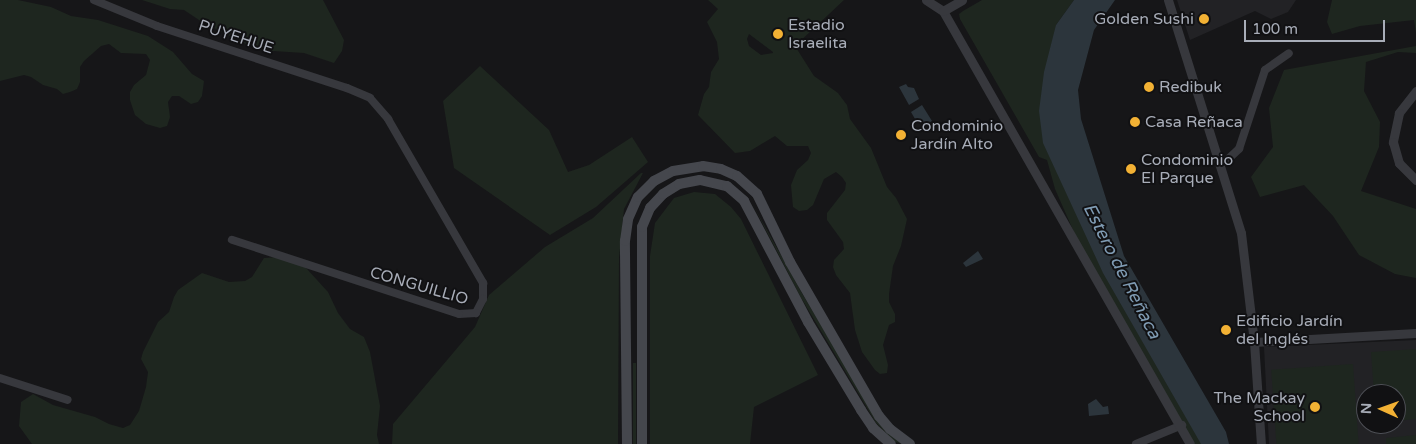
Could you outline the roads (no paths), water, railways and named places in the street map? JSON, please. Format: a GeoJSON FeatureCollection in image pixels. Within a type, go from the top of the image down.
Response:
{"type":"FeatureCollection","features":[{"type":"Feature","properties":{"kind":"main road"},"geometry":{"type":"LineString","coordinates":[[627,444],[625,241],[628,219],[638,198],[661,177],[681,168],[703,166],[721,169],[737,176],[757,194],[790,262],[879,416],[890,430],[910,444]]}},
{"type":"Feature","properties":{"kind":"main road"},"geometry":{"type":"LineString","coordinates":[[642,444],[642,227],[650,208],[663,194],[679,184],[700,180],[727,186],[744,201],[808,322],[861,410],[873,428],[891,444]]}},
{"type":"Feature","properties":{"kind":"street","name":"PUYEHUE"},"geometry":{"type":"LineString","coordinates":[[94,0],[157,26],[347,88],[370,98]]}},
{"type":"Feature","properties":{"kind":"street"},"geometry":{"type":"LineString","coordinates":[[926,0],[944,11],[1182,425],[1190,444]]}},
{"type":"Feature","properties":{"kind":"street"},"geometry":{"type":"LineString","coordinates":[[944,11],[962,0]]}},
{"type":"Feature","properties":{"kind":"street"},"geometry":{"type":"LineString","coordinates":[[1168,0],[1241,233],[1254,342],[1261,444]]}},
{"type":"Feature","properties":{"kind":"street"},"geometry":{"type":"LineString","coordinates":[[1220,163],[1226,161],[1239,149],[1265,70],[1289,53]]}},
{"type":"Feature","properties":{"kind":"street"},"geometry":{"type":"LineString","coordinates":[[1416,91],[1399,114],[1393,142],[1399,163],[1416,180]]}},
{"type":"Feature","properties":{"kind":"street","name":"CONGUILLIO"},"geometry":{"type":"LineString","coordinates":[[232,240],[437,308],[459,314],[476,313],[483,299],[483,283],[388,119],[370,98]]}},
{"type":"Feature","properties":{"kind":"street"},"geometry":{"type":"LineString","coordinates":[[1254,342],[1416,333]]}},
{"type":"Feature","properties":{"kind":"street"},"geometry":{"type":"LineString","coordinates":[[0,378],[68,400]]}},
{"type":"Feature","properties":{"kind":"street"},"geometry":{"type":"LineString","coordinates":[[1136,444],[1182,425]]}},
{"type":"Feature","properties":{"kind":"water","name":"Estero de Reñaca"},"geometry":{"type":"Polygon","coordinates":[[[1074,0],[1115,0],[1094,30],[1078,90],[1081,119],[1124,256],[1226,432],[1229,444],[1201,444],[1103,273],[1043,143],[1039,111],[1044,72],[1056,25],[1074,0]]]}},
{"type":"Feature","properties":{"kind":"water"},"geometry":{"type":"Polygon","coordinates":[[[906,84],[908,87],[914,88],[919,99],[909,105],[899,87],[906,84]]]}},
{"type":"Feature","properties":{"kind":"water"},"geometry":{"type":"Polygon","coordinates":[[[922,105],[932,121],[927,124],[915,119],[911,112],[922,105]]]}},
{"type":"Feature","properties":{"kind":"water"},"geometry":{"type":"Polygon","coordinates":[[[978,251],[983,259],[966,267],[963,263],[978,251]]]}},
{"type":"Feature","properties":{"kind":"water"},"geometry":{"type":"Polygon","coordinates":[[[1096,399],[1103,407],[1108,406],[1109,414],[1089,416],[1088,404],[1096,399]]]}},
{"type":"Feature","properties":{"kind":"place","name":"Golden Sushi"},"geometry":{"type":"Point","coordinates":[1204,19]}},
{"type":"Feature","properties":{"kind":"place","name":"Estadio Israelita"},"geometry":{"type":"Point","coordinates":[778,34]}},
{"type":"Feature","properties":{"kind":"place","name":"Redibuk"},"geometry":{"type":"Point","coordinates":[1149,87]}},
{"type":"Feature","properties":{"kind":"place","name":"Casa Reñaca"},"geometry":{"type":"Point","coordinates":[1135,122]}},
{"type":"Feature","properties":{"kind":"place","name":"Condominio Jardín Alto"},"geometry":{"type":"Point","coordinates":[901,135]}},
{"type":"Feature","properties":{"kind":"place","name":"Condominio El Parque"},"geometry":{"type":"Point","coordinates":[1131,169]}},
{"type":"Feature","properties":{"kind":"place","name":"Edificio Jardín del Inglés"},"geometry":{"type":"Point","coordinates":[1226,330]}},
{"type":"Feature","properties":{"kind":"place","name":"The Mackay School"},"geometry":{"type":"Point","coordinates":[1315,407]}}]}
